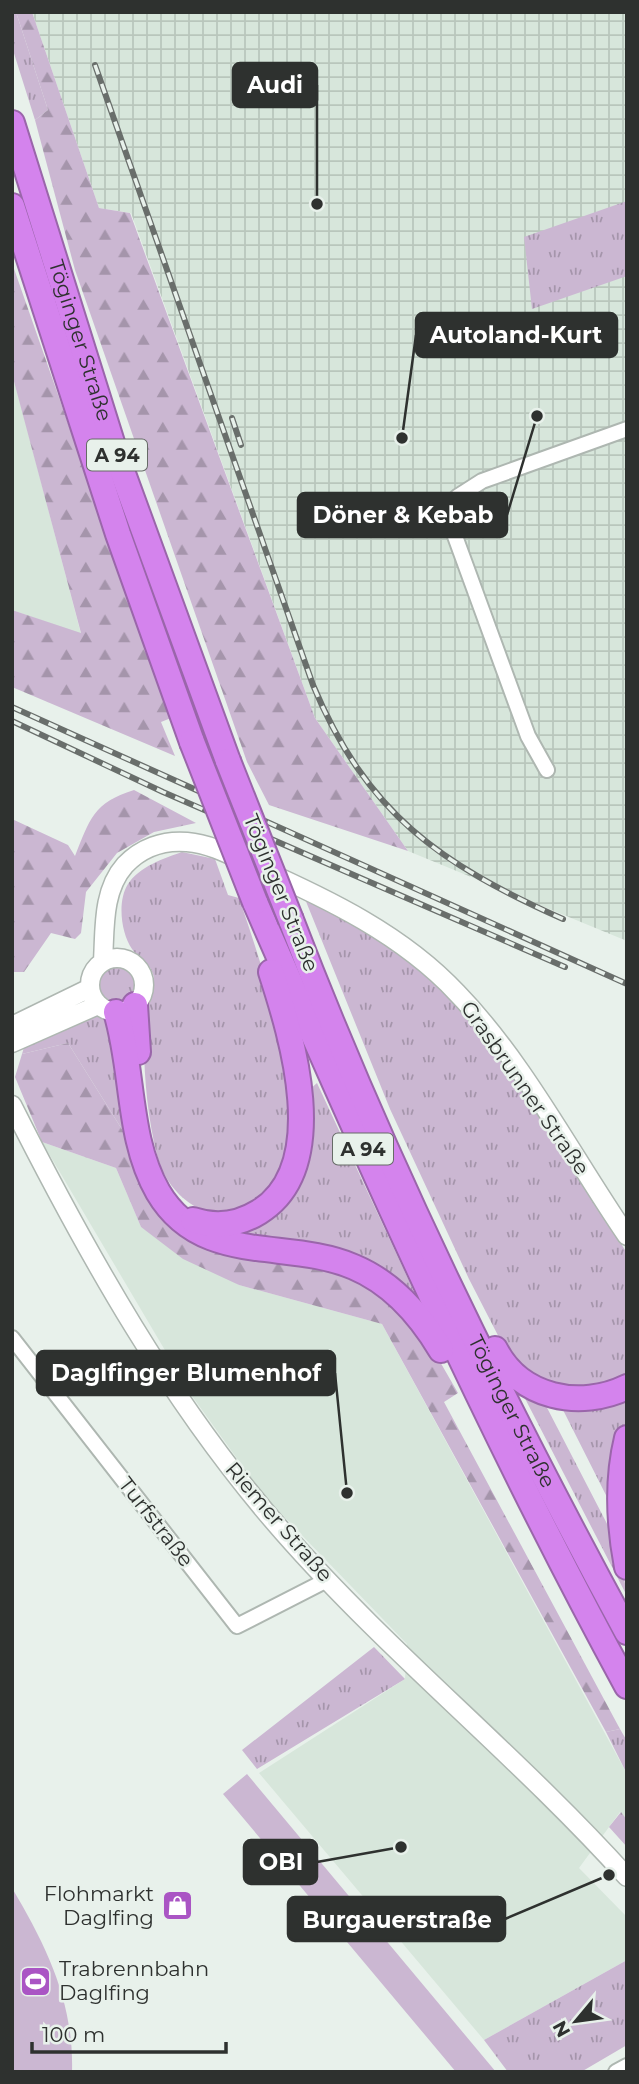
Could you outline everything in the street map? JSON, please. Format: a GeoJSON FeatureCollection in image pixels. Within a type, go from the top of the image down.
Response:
{"type":"FeatureCollection","features":[{"type":"Feature","properties":{"kind":"highway","name":"Töginger Straße"},"geometry":{"type":"LineString","coordinates":[[12,123],[114,449],[228,761],[292,920],[396,1167],[449,1282],[555,1498],[627,1632]]}},
{"type":"Feature","properties":{"kind":"highway","name":"Töginger Straße"},"geometry":{"type":"LineString","coordinates":[[12,206],[114,520],[192,741],[255,902],[375,1179],[476,1394],[627,1686]]}},
{"type":"Feature","properties":{"kind":"highway"},"geometry":{"type":"LineString","coordinates":[[173,1212],[202,1223],[242,1222],[276,1199],[297,1159],[301,1139],[299,1092],[280,999],[252,919],[255,902]]}},
{"type":"Feature","properties":{"kind":"highway"},"geometry":{"type":"LineString","coordinates":[[116,1007],[145,1161],[158,1192],[173,1212],[203,1237],[332,1261],[370,1276],[415,1312],[452,1368],[476,1394]]}},
{"type":"Feature","properties":{"kind":"highway"},"geometry":{"type":"LineString","coordinates":[[449,1282],[477,1313],[507,1369],[533,1388],[569,1399],[587,1400],[627,1387]]}},
{"type":"Feature","properties":{"kind":"highway"},"geometry":{"type":"LineString","coordinates":[[627,1438],[620,1483],[622,1545],[627,1567]]}},
{"type":"Feature","properties":{"kind":"street"},"geometry":{"type":"LineString","coordinates":[[547,770],[528,736],[452,528],[457,497],[482,481],[627,429]]}},
{"type":"Feature","properties":{"kind":"street","name":"Grasbrunner Straße"},"geometry":{"type":"LineString","coordinates":[[103,961],[111,887],[124,866],[143,850],[188,842],[213,848],[298,886],[402,943],[432,967],[481,1020],[627,1236]]}},
{"type":"Feature","properties":{"kind":"street"},"geometry":{"type":"LineString","coordinates":[[106,920],[121,958]]}},
{"type":"Feature","properties":{"kind":"street"},"geometry":{"type":"LineString","coordinates":[[16,1036],[116,1007],[144,990],[144,982],[137,966],[121,958],[103,961],[92,973],[90,988]]}},
{"type":"Feature","properties":{"kind":"street"},"geometry":{"type":"LineString","coordinates":[[90,988],[116,1007]]}},
{"type":"Feature","properties":{"kind":"street"},"geometry":{"type":"LineString","coordinates":[[12,1058],[16,1036],[36,1014],[90,988]]}},
{"type":"Feature","properties":{"kind":"street"},"geometry":{"type":"LineString","coordinates":[[12,1013],[36,1014]]}},
{"type":"Feature","properties":{"kind":"street","name":"Riemer Straße"},"geometry":{"type":"LineString","coordinates":[[12,1105],[55,1191],[181,1399],[257,1501],[327,1580],[542,1788],[627,1877]]}},
{"type":"Feature","properties":{"kind":"street","name":"Turfstraße"},"geometry":{"type":"LineString","coordinates":[[12,1338],[237,1626],[327,1580]]}},
{"type":"Feature","properties":{"kind":"street"},"geometry":{"type":"LineString","coordinates":[[616,2072],[627,2066]]}},
{"type":"Feature","properties":{"kind":"shaded area"},"geometry":{"type":"Polygon","coordinates":[[[32,12],[627,12],[627,941],[408,851],[315,718],[131,213],[99,208],[32,12]]]}},
{"type":"Feature","properties":{"kind":"shaded area"},"geometry":{"type":"Polygon","coordinates":[[[12,374],[21,406],[81,634],[12,610],[12,374]]]}},
{"type":"Feature","properties":{"kind":"shaded area"},"geometry":{"type":"Polygon","coordinates":[[[42,1142],[116,1168],[141,1227],[239,1285],[382,1324],[627,1774],[627,1820],[620,1812],[579,1868],[627,1917],[627,1960],[484,2040],[259,1773],[405,1679],[407,1644],[264,1496],[192,1396],[42,1142]]]}},
{"type":"Feature","properties":{"kind":"green space"},"geometry":{"type":"Polygon","coordinates":[[[12,12],[16,12],[48,110],[35,120],[12,47],[12,12]]]}},
{"type":"Feature","properties":{"kind":"green space"},"geometry":{"type":"Polygon","coordinates":[[[16,12],[32,12],[99,208],[130,213],[315,718],[408,851],[269,805],[247,762],[75,270],[35,120],[48,110],[16,12]]]}},
{"type":"Feature","properties":{"kind":"green space"},"geometry":{"type":"Polygon","coordinates":[[[627,201],[627,276],[532,309],[524,237],[627,201]]]}},
{"type":"Feature","properties":{"kind":"green space"},"geometry":{"type":"Polygon","coordinates":[[[12,263],[171,718],[161,722],[175,756],[12,687],[12,610],[81,633],[12,374],[12,263]]]}},
{"type":"Feature","properties":{"kind":"green space"},"geometry":{"type":"Polygon","coordinates":[[[134,790],[196,823],[154,832],[117,853],[86,892],[81,933],[75,939],[51,933],[24,972],[12,972],[12,819],[68,845],[75,856],[89,822],[101,807],[134,790]]]}},
{"type":"Feature","properties":{"kind":"green space"},"geometry":{"type":"Polygon","coordinates":[[[182,852],[215,859],[228,895],[239,898],[270,995],[295,1096],[282,1180],[268,1199],[250,1211],[232,1215],[213,1214],[178,1194],[157,1155],[148,1103],[144,1048],[145,1013],[154,978],[151,969],[132,949],[123,926],[122,899],[128,884],[152,864],[182,852]]]}},
{"type":"Feature","properties":{"kind":"green space"},"geometry":{"type":"Polygon","coordinates":[[[305,899],[379,937],[439,980],[489,1041],[627,1253],[627,1379],[584,1391],[535,1378],[507,1353],[469,1279],[390,1109],[305,899]]]}},
{"type":"Feature","properties":{"kind":"green space"},"geometry":{"type":"Polygon","coordinates":[[[117,965],[131,971],[137,985],[131,999],[117,1005],[103,999],[97,985],[103,971],[117,965]]]}},
{"type":"Feature","properties":{"kind":"green space"},"geometry":{"type":"Polygon","coordinates":[[[97,1015],[109,1020],[117,1033],[123,1131],[68,1043],[22,1054],[25,1044],[80,1018],[97,1015]]]}},
{"type":"Feature","properties":{"kind":"green space"},"geometry":{"type":"Polygon","coordinates":[[[68,1043],[123,1131],[157,1210],[342,1268],[372,1281],[424,1334],[458,1393],[444,1402],[620,1729],[606,1732],[382,1324],[239,1285],[183,1259],[141,1227],[116,1168],[42,1142],[15,1077],[22,1054],[68,1043]]]}},
{"type":"Feature","properties":{"kind":"green space"},"geometry":{"type":"Polygon","coordinates":[[[317,1083],[416,1296],[388,1274],[215,1230],[283,1205],[305,1171],[314,1123],[309,1090],[317,1083]]]}},
{"type":"Feature","properties":{"kind":"green space"},"geometry":{"type":"Polygon","coordinates":[[[517,1383],[542,1398],[619,1547],[627,1596],[517,1383]]]}},
{"type":"Feature","properties":{"kind":"green space"},"geometry":{"type":"Polygon","coordinates":[[[627,1399],[627,1421],[622,1431],[614,1511],[560,1404],[602,1407],[627,1399]]]}},
{"type":"Feature","properties":{"kind":"green space"},"geometry":{"type":"Polygon","coordinates":[[[374,1647],[405,1679],[257,1769],[242,1750],[374,1647]]]}},
{"type":"Feature","properties":{"kind":"green space"},"geometry":{"type":"Polygon","coordinates":[[[620,1729],[627,1741],[627,1774],[606,1732],[620,1729]]]}},
{"type":"Feature","properties":{"kind":"green space"},"geometry":{"type":"Polygon","coordinates":[[[247,1774],[496,2072],[456,2072],[223,1794],[247,1774]]]}},
{"type":"Feature","properties":{"kind":"green space"},"geometry":{"type":"Polygon","coordinates":[[[621,1812],[627,1820],[627,1847],[609,1827],[621,1812]]]}},
{"type":"Feature","properties":{"kind":"green space","name":"Trabrennbahn Daglfing"},"geometry":{"type":"Polygon","coordinates":[[[12,1888],[56,1976],[68,2022],[72,2072],[12,2072],[12,1888]]]}},
{"type":"Feature","properties":{"kind":"green space"},"geometry":{"type":"Polygon","coordinates":[[[627,1960],[627,2045],[581,2072],[508,2072],[484,2040],[627,1960]]]}},
{"type":"Feature","properties":{"kind":"railway"},"geometry":{"type":"LineString","coordinates":[[95,65],[313,685],[334,730],[383,801],[412,830],[444,855],[480,877],[563,919]]}},
{"type":"Feature","properties":{"kind":"railway"},"geometry":{"type":"LineString","coordinates":[[232,418],[241,445]]}},
{"type":"Feature","properties":{"kind":"railway"},"geometry":{"type":"LineString","coordinates":[[12,707],[627,984]]}},
{"type":"Feature","properties":{"kind":"railway"},"geometry":{"type":"LineString","coordinates":[[12,721],[163,792],[565,967]]}},
{"type":"Feature","properties":{"kind":"place","name":"Audi"},"geometry":{"type":"Point","coordinates":[317,204]}},
{"type":"Feature","properties":{"kind":"place","name":"Döner & Kebab"},"geometry":{"type":"Point","coordinates":[537,416]}},
{"type":"Feature","properties":{"kind":"place","name":"Autoland-Kurt"},"geometry":{"type":"Point","coordinates":[402,438]}},
{"type":"Feature","properties":{"kind":"place","name":"Daglfinger Blumenhof"},"geometry":{"type":"Point","coordinates":[347,1493]}},
{"type":"Feature","properties":{"kind":"place","name":"OBI"},"geometry":{"type":"Point","coordinates":[401,1847]}},
{"type":"Feature","properties":{"kind":"place","name":"Burgauerstraße"},"geometry":{"type":"Point","coordinates":[609,1875]}},
{"type":"Feature","properties":{"kind":"place","name":"Flohmarkt Daglfing"},"geometry":{"type":"Point","coordinates":[177,1906]}},
{"type":"Feature","properties":{"kind":"place","name":"Trabrennbahn Daglfing"},"geometry":{"type":"Point","coordinates":[36,1981]}}]}
